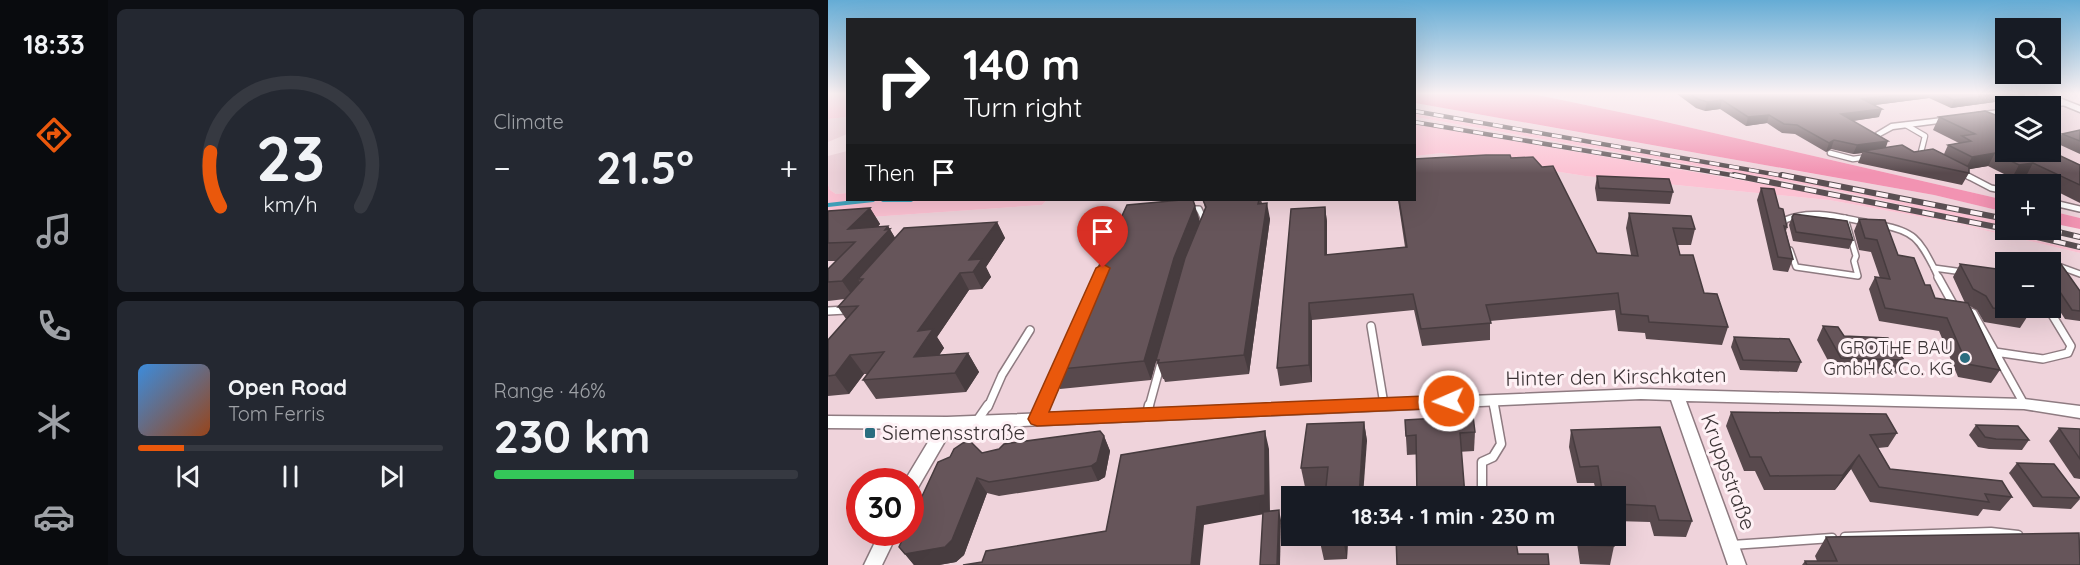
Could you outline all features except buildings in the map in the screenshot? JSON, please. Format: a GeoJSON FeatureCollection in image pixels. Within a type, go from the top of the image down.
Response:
{"type":"FeatureCollection","features":[{"type":"Feature","properties":{"kind":"street"},"geometry":{"type":"LineString","coordinates":[[1882,136],[1906,125],[1938,120]]}},
{"type":"Feature","properties":{"kind":"street","name":"Hinter den Kirschkaten"},"geometry":{"type":"LineString","coordinates":[[828,422],[947,423],[1492,399],[1676,394],[2024,404],[2080,412]]}},
{"type":"Feature","properties":{"kind":"street","name":"Kruppstraße"},"geometry":{"type":"LineString","coordinates":[[1676,394],[1737,565]]}},
{"type":"Feature","properties":{"kind":"street"},"geometry":{"type":"LineString","coordinates":[[921,468],[947,423]]}},
{"type":"Feature","properties":{"kind":"street"},"geometry":{"type":"LineString","coordinates":[[873,565],[882,546]]}},
{"type":"Feature","properties":{"kind":"lane"},"geometry":{"type":"LineString","coordinates":[[1906,125],[1925,136],[1921,152]]}},
{"type":"Feature","properties":{"kind":"lane"},"geometry":{"type":"LineString","coordinates":[[1914,154],[1921,152],[1931,157]]}},
{"type":"Feature","properties":{"kind":"lane"},"geometry":{"type":"LineString","coordinates":[[1830,153],[1853,159],[1877,156]]}},
{"type":"Feature","properties":{"kind":"lane"},"geometry":{"type":"LineString","coordinates":[[1951,168],[1995,189]]}},
{"type":"Feature","properties":{"kind":"lane"},"geometry":{"type":"LineString","coordinates":[[2061,205],[2080,209]]}},
{"type":"Feature","properties":{"kind":"lane"},"geometry":{"type":"LineString","coordinates":[[1178,210],[1199,209],[1205,222],[1201,232]]}},
{"type":"Feature","properties":{"kind":"lane"},"geometry":{"type":"LineString","coordinates":[[1785,233],[1783,224],[1790,217],[1814,215],[1845,218],[1908,231],[1917,236],[1950,302],[1973,314],[2024,404]]}},
{"type":"Feature","properties":{"kind":"lane"},"geometry":{"type":"LineString","coordinates":[[1788,244],[1796,267],[1858,276],[1854,261],[1856,256],[1845,218]]}},
{"type":"Feature","properties":{"kind":"lane"},"geometry":{"type":"LineString","coordinates":[[2061,267],[2080,274]]}},
{"type":"Feature","properties":{"kind":"lane"},"geometry":{"type":"LineString","coordinates":[[1934,268],[1970,273]]}},
{"type":"Feature","properties":{"kind":"lane"},"geometry":{"type":"LineString","coordinates":[[828,311],[852,309]]}},
{"type":"Feature","properties":{"kind":"lane"},"geometry":{"type":"LineString","coordinates":[[1995,352],[2043,359],[2068,353],[2071,346],[2054,318]]}},
{"type":"Feature","properties":{"kind":"lane"},"geometry":{"type":"LineString","coordinates":[[1371,326],[1384,404]]}},
{"type":"Feature","properties":{"kind":"lane"},"geometry":{"type":"LineString","coordinates":[[976,422],[987,408],[1002,375],[1030,330]]}},
{"type":"Feature","properties":{"kind":"lane"},"geometry":{"type":"LineString","coordinates":[[1037,419],[1062,358]]}},
{"type":"Feature","properties":{"kind":"lane"},"geometry":{"type":"LineString","coordinates":[[1147,414],[1162,358]]}},
{"type":"Feature","properties":{"kind":"lane"},"geometry":{"type":"LineString","coordinates":[[1482,486],[1482,462],[1493,457],[1501,444],[1492,399]]}},
{"type":"Feature","properties":{"kind":"lane"},"geometry":{"type":"LineString","coordinates":[[1730,545],[1811,538],[1980,532],[2033,536]]}},
{"type":"Feature","properties":{"kind":"shaded area"},"geometry":{"type":"Polygon","coordinates":[[[828,120],[846,120],[846,134],[828,142],[828,120]]]}},
{"type":"Feature","properties":{"kind":"shaded area"},"geometry":{"type":"Polygon","coordinates":[[[1416,120],[1433,120],[1824,188],[1995,225],[1995,231],[1839,197],[1416,124],[1416,120]]]}},
{"type":"Feature","properties":{"kind":"shaded area"},"geometry":{"type":"Polygon","coordinates":[[[1434,120],[1451,120],[1742,170],[1995,220],[1995,225],[1824,188],[1434,120]]]}},
{"type":"Feature","properties":{"kind":"shaded area"},"geometry":{"type":"Polygon","coordinates":[[[1452,120],[1512,120],[1934,195],[1995,210],[1995,220],[1742,170],[1452,120]]]}},
{"type":"Feature","properties":{"kind":"shaded area"},"geometry":{"type":"Polygon","coordinates":[[[1513,120],[1659,120],[1995,198],[1995,210],[1934,195],[1513,120]]]}},
{"type":"Feature","properties":{"kind":"shaded area"},"geometry":{"type":"Polygon","coordinates":[[[1659,120],[1995,120],[1995,162],[2061,162],[2061,120],[2080,120],[2080,218],[2061,213],[2061,174],[1995,174],[1995,198],[1659,120]]]}},
{"type":"Feature","properties":{"kind":"shaded area"},"geometry":{"type":"Polygon","coordinates":[[[1416,124],[1839,197],[1995,231],[1995,233],[1950,222],[1829,200],[1585,176],[1442,153],[1416,156],[1416,124]]]}},
{"type":"Feature","properties":{"kind":"shaded area"},"geometry":{"type":"Polygon","coordinates":[[[846,151],[846,193],[836,194],[830,190],[828,156],[846,151]]]}},
{"type":"Feature","properties":{"kind":"shaded area"},"geometry":{"type":"Polygon","coordinates":[[[1442,153],[1585,176],[1829,200],[1950,222],[1995,233],[1995,240],[2025,240],[2080,253],[2080,565],[828,565],[828,220],[1042,205],[1046,201],[1416,201],[1416,156],[1442,153]]]}},
{"type":"Feature","properties":{"kind":"shaded area"},"geometry":{"type":"Polygon","coordinates":[[[828,184],[830,190],[836,194],[846,193],[846,201],[1046,201],[1042,205],[828,220],[828,184]]]}},
{"type":"Feature","properties":{"kind":"shaded area"},"geometry":{"type":"Polygon","coordinates":[[[2061,213],[2080,218],[2080,229],[2061,225],[2061,213]]]}},
{"type":"Feature","properties":{"kind":"shaded area"},"geometry":{"type":"Polygon","coordinates":[[[2025,240],[2080,250],[2080,253],[2025,240]]]}},
{"type":"Feature","properties":{"kind":"shaded area"},"geometry":{"type":"Polygon","coordinates":[[[2035,240],[2061,240],[2080,244],[2080,250],[2035,240]]]}},
{"type":"Feature","properties":{"kind":"waterway"},"geometry":{"type":"LineString","coordinates":[[828,205],[864,201]]}},
{"type":"Feature","properties":{"kind":"railway"},"geometry":{"type":"LineString","coordinates":[[1467,120],[1790,177]]}},
{"type":"Feature","properties":{"kind":"railway"},"geometry":{"type":"LineString","coordinates":[[1416,122],[1743,177]]}},
{"type":"Feature","properties":{"kind":"railway"},"geometry":{"type":"LineString","coordinates":[[1734,175],[1995,227]]}},
{"type":"Feature","properties":{"kind":"railway"},"geometry":{"type":"LineString","coordinates":[[1782,175],[1995,217]]}},
{"type":"Feature","properties":{"kind":"railway"},"geometry":{"type":"LineString","coordinates":[[2061,233],[2080,237]]}},
{"type":"Feature","properties":{"kind":"railway"},"geometry":{"type":"LineString","coordinates":[[2050,240],[2080,247]]}},
{"type":"Feature","properties":{"kind":"place","name":"GROTHE BAU GmbH & Co. KG"},"geometry":{"type":"Point","coordinates":[1965,358]}},
{"type":"Feature","properties":{"kind":"place","name":"Siemensstraße"},"geometry":{"type":"Point","coordinates":[870,433]}},
{"type":"Feature","properties":{"kind":"route"},"geometry":{"type":"LineString","coordinates":[[1103,268],[1066,348],[1037,419],[1449,401]]}}]}
